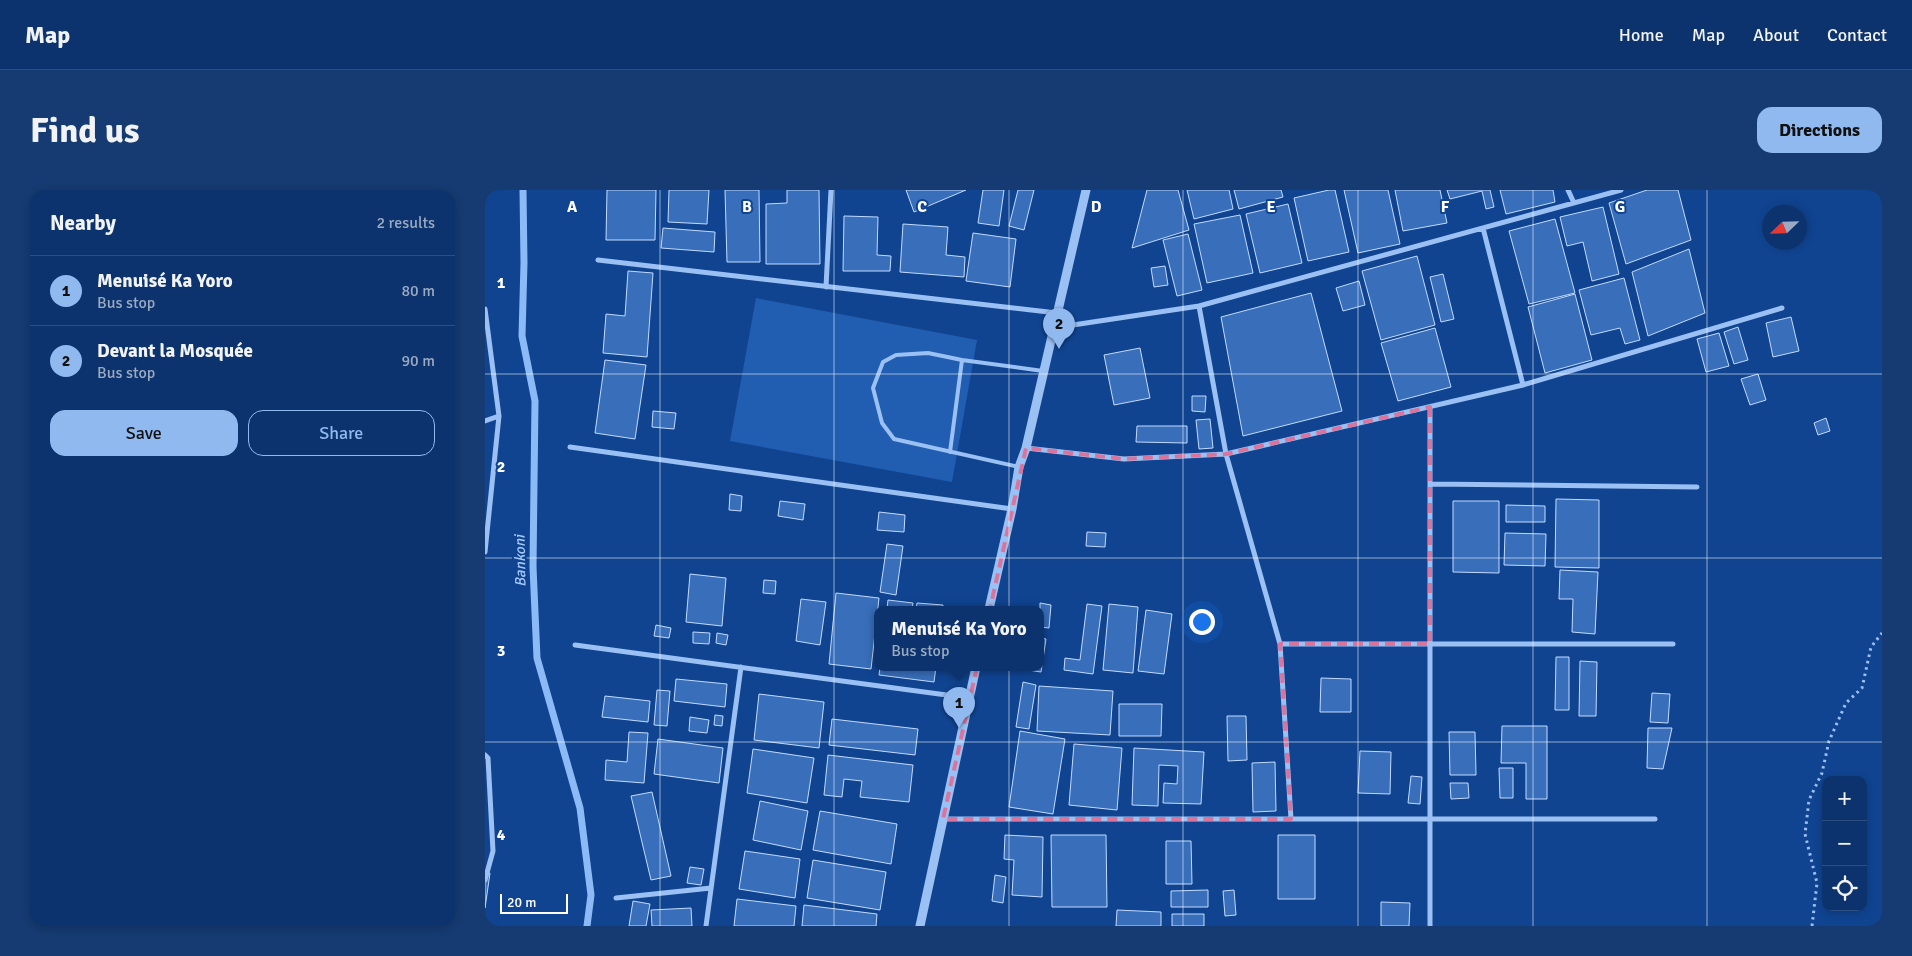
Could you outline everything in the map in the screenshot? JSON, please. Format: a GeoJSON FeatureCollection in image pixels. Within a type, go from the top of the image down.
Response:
{"type":"FeatureCollection","features":[{"type":"Feature","properties":{"kind":"street"},"geometry":{"type":"LineString","coordinates":[[826,287],[831,190]]}},
{"type":"Feature","properties":{"kind":"street"},"geometry":{"type":"LineString","coordinates":[[990,606],[1012,509],[1019,467],[1026,448],[1086,190]]}},
{"type":"Feature","properties":{"kind":"street"},"geometry":{"type":"LineString","coordinates":[[1568,190],[1574,203]]}},
{"type":"Feature","properties":{"kind":"street"},"geometry":{"type":"LineString","coordinates":[[1053,328],[1199,306],[1621,190]]}},
{"type":"Feature","properties":{"kind":"street"},"geometry":{"type":"LineString","coordinates":[[1483,228],[1523,385]]}},
{"type":"Feature","properties":{"kind":"street"},"geometry":{"type":"LineString","coordinates":[[598,260],[1057,313]]}},
{"type":"Feature","properties":{"kind":"street"},"geometry":{"type":"LineString","coordinates":[[1199,306],[1226,454],[1280,644],[1291,819]]}},
{"type":"Feature","properties":{"kind":"street"},"geometry":{"type":"LineString","coordinates":[[1026,448],[1124,459],[1226,454],[1523,385],[1783,308]]}},
{"type":"Feature","properties":{"kind":"street"},"geometry":{"type":"LineString","coordinates":[[485,309],[499,416],[485,552]]}},
{"type":"Feature","properties":{"kind":"street"},"geometry":{"type":"LineString","coordinates":[[1430,407],[1430,926]]}},
{"type":"Feature","properties":{"kind":"street"},"geometry":{"type":"LineString","coordinates":[[485,421],[499,416]]}},
{"type":"Feature","properties":{"kind":"street"},"geometry":{"type":"LineString","coordinates":[[570,447],[1012,509]]}},
{"type":"Feature","properties":{"kind":"street"},"geometry":{"type":"LineString","coordinates":[[1430,484],[1697,487]]}},
{"type":"Feature","properties":{"kind":"street"},"geometry":{"type":"LineString","coordinates":[[1280,644],[1673,644]]}},
{"type":"Feature","properties":{"kind":"street"},"geometry":{"type":"LineString","coordinates":[[575,645],[969,698]]}},
{"type":"Feature","properties":{"kind":"street"},"geometry":{"type":"LineString","coordinates":[[706,926],[741,668]]}},
{"type":"Feature","properties":{"kind":"street"},"geometry":{"type":"LineString","coordinates":[[921,926],[975,671]]}},
{"type":"Feature","properties":{"kind":"street"},"geometry":{"type":"LineString","coordinates":[[485,755],[488,758],[493,851],[485,880]]}},
{"type":"Feature","properties":{"kind":"street"},"geometry":{"type":"LineString","coordinates":[[943,819],[1655,819]]}},
{"type":"Feature","properties":{"kind":"street"},"geometry":{"type":"LineString","coordinates":[[616,898],[711,888]]}},
{"type":"Feature","properties":{"kind":"lane"},"geometry":{"type":"LineString","coordinates":[[1019,467],[893,439],[883,423],[873,388],[883,362],[895,355],[928,353],[962,360],[1043,371]]}},
{"type":"Feature","properties":{"kind":"lane"},"geometry":{"type":"LineString","coordinates":[[950,452],[962,360]]}},
{"type":"Feature","properties":{"kind":"path"},"geometry":{"type":"LineString","coordinates":[[1812,926],[1817,883],[1805,834],[1809,800],[1822,773],[1829,741],[1847,703],[1862,688],[1871,647],[1882,633]]}},
{"type":"Feature","properties":{"kind":"highlighted area"},"geometry":{"type":"Polygon","coordinates":[[[1430,407],[1430,644],[1280,644],[1291,819],[943,819],[1026,448],[1124,459],[1226,454],[1430,407]]]}},
{"type":"Feature","properties":{"kind":"shaded area"},"geometry":{"type":"Polygon","coordinates":[[[756,298],[977,340],[952,482],[730,441],[756,298]]]}},
{"type":"Feature","properties":{"kind":"building"},"geometry":{"type":"Polygon","coordinates":[[[607,190],[656,190],[655,240],[606,240],[607,190]]]}},
{"type":"Feature","properties":{"kind":"building"},"geometry":{"type":"Polygon","coordinates":[[[669,190],[709,190],[707,224],[668,222],[669,190]]]}},
{"type":"Feature","properties":{"kind":"building"},"geometry":{"type":"Polygon","coordinates":[[[725,190],[759,190],[760,262],[727,262],[725,190]]]}},
{"type":"Feature","properties":{"kind":"building"},"geometry":{"type":"Polygon","coordinates":[[[787,190],[819,190],[820,264],[766,264],[766,204],[787,203],[787,190]]]}},
{"type":"Feature","properties":{"kind":"building"},"geometry":{"type":"Polygon","coordinates":[[[906,190],[966,190],[914,212],[906,190]]]}},
{"type":"Feature","properties":{"kind":"building"},"geometry":{"type":"Polygon","coordinates":[[[983,190],[1004,190],[999,226],[978,223],[983,190]]]}},
{"type":"Feature","properties":{"kind":"building"},"geometry":{"type":"Polygon","coordinates":[[[1018,190],[1034,190],[1024,230],[1009,226],[1018,190]]]}},
{"type":"Feature","properties":{"kind":"building"},"geometry":{"type":"Polygon","coordinates":[[[1147,190],[1178,190],[1189,230],[1132,248],[1147,190]]]}},
{"type":"Feature","properties":{"kind":"building"},"geometry":{"type":"Polygon","coordinates":[[[1187,190],[1229,190],[1233,209],[1194,219],[1187,190]]]}},
{"type":"Feature","properties":{"kind":"building"},"geometry":{"type":"Polygon","coordinates":[[[1234,190],[1281,190],[1283,197],[1239,209],[1234,190]]]}},
{"type":"Feature","properties":{"kind":"building"},"geometry":{"type":"Polygon","coordinates":[[[1335,190],[1349,252],[1308,261],[1294,198],[1335,190]]]}},
{"type":"Feature","properties":{"kind":"building"},"geometry":{"type":"Polygon","coordinates":[[[1344,190],[1388,190],[1400,244],[1358,253],[1344,190]]]}},
{"type":"Feature","properties":{"kind":"building"},"geometry":{"type":"Polygon","coordinates":[[[1395,190],[1440,190],[1447,223],[1403,231],[1395,190]]]}},
{"type":"Feature","properties":{"kind":"building"},"geometry":{"type":"Polygon","coordinates":[[[1447,190],[1490,190],[1494,207],[1486,209],[1482,191],[1450,199],[1447,190]]]}},
{"type":"Feature","properties":{"kind":"building"},"geometry":{"type":"Polygon","coordinates":[[[1500,190],[1553,190],[1555,202],[1506,214],[1500,190]]]}},
{"type":"Feature","properties":{"kind":"building"},"geometry":{"type":"Polygon","coordinates":[[[1647,190],[1678,190],[1691,240],[1626,264],[1609,203],[1647,190]]]}},
{"type":"Feature","properties":{"kind":"building"},"geometry":{"type":"Polygon","coordinates":[[[1288,204],[1302,263],[1260,273],[1246,214],[1288,204]]]}},
{"type":"Feature","properties":{"kind":"building"},"geometry":{"type":"Polygon","coordinates":[[[1603,207],[1619,274],[1592,281],[1583,242],[1567,246],[1560,217],[1603,207]]]}},
{"type":"Feature","properties":{"kind":"building"},"geometry":{"type":"Polygon","coordinates":[[[1240,215],[1253,273],[1207,283],[1194,224],[1240,215]]]}},
{"type":"Feature","properties":{"kind":"building"},"geometry":{"type":"Polygon","coordinates":[[[844,216],[878,217],[877,255],[891,256],[890,271],[843,271],[844,216]]]}},
{"type":"Feature","properties":{"kind":"building"},"geometry":{"type":"Polygon","coordinates":[[[1555,219],[1575,293],[1529,304],[1509,231],[1555,219]]]}},
{"type":"Feature","properties":{"kind":"building"},"geometry":{"type":"Polygon","coordinates":[[[903,224],[948,227],[946,255],[965,257],[964,277],[900,272],[903,224]]]}},
{"type":"Feature","properties":{"kind":"building"},"geometry":{"type":"Polygon","coordinates":[[[663,228],[715,232],[714,252],[661,248],[663,228]]]}},
{"type":"Feature","properties":{"kind":"building"},"geometry":{"type":"Polygon","coordinates":[[[973,233],[1016,239],[1010,287],[966,281],[973,233]]]}},
{"type":"Feature","properties":{"kind":"building"},"geometry":{"type":"Polygon","coordinates":[[[1188,234],[1202,290],[1177,296],[1163,240],[1188,234]]]}},
{"type":"Feature","properties":{"kind":"building"},"geometry":{"type":"Polygon","coordinates":[[[1689,249],[1705,313],[1648,336],[1632,272],[1689,249]]]}},
{"type":"Feature","properties":{"kind":"building"},"geometry":{"type":"Polygon","coordinates":[[[1417,256],[1435,325],[1381,340],[1362,271],[1417,256]]]}},
{"type":"Feature","properties":{"kind":"building"},"geometry":{"type":"Polygon","coordinates":[[[1165,266],[1168,285],[1154,287],[1151,268],[1165,266]]]}},
{"type":"Feature","properties":{"kind":"building"},"geometry":{"type":"Polygon","coordinates":[[[628,271],[653,273],[647,357],[603,353],[606,314],[625,316],[628,271]]]}},
{"type":"Feature","properties":{"kind":"building"},"geometry":{"type":"Polygon","coordinates":[[[1443,274],[1454,319],[1441,322],[1430,277],[1443,274]]]}},
{"type":"Feature","properties":{"kind":"building"},"geometry":{"type":"Polygon","coordinates":[[[1624,278],[1640,340],[1625,344],[1620,328],[1591,335],[1579,290],[1624,278]]]}},
{"type":"Feature","properties":{"kind":"building"},"geometry":{"type":"Polygon","coordinates":[[[1359,281],[1365,305],[1343,311],[1336,288],[1359,281]]]}},
{"type":"Feature","properties":{"kind":"building"},"geometry":{"type":"Polygon","coordinates":[[[1311,293],[1342,411],[1243,436],[1221,317],[1311,293]]]}},
{"type":"Feature","properties":{"kind":"building"},"geometry":{"type":"Polygon","coordinates":[[[1575,294],[1592,360],[1545,373],[1528,307],[1575,294]]]}},
{"type":"Feature","properties":{"kind":"building"},"geometry":{"type":"Polygon","coordinates":[[[1791,317],[1799,351],[1773,357],[1766,323],[1791,317]]]}},
{"type":"Feature","properties":{"kind":"building"},"geometry":{"type":"Polygon","coordinates":[[[1738,327],[1748,360],[1734,364],[1724,332],[1738,327]]]}},
{"type":"Feature","properties":{"kind":"building"},"geometry":{"type":"Polygon","coordinates":[[[1435,328],[1451,387],[1398,401],[1381,343],[1435,328]]]}},
{"type":"Feature","properties":{"kind":"building"},"geometry":{"type":"Polygon","coordinates":[[[1719,333],[1729,366],[1706,372],[1697,339],[1719,333]]]}},
{"type":"Feature","properties":{"kind":"building"},"geometry":{"type":"Polygon","coordinates":[[[1140,348],[1150,398],[1114,405],[1104,355],[1140,348]]]}},
{"type":"Feature","properties":{"kind":"building"},"geometry":{"type":"Polygon","coordinates":[[[605,360],[646,365],[635,439],[595,433],[605,360]]]}},
{"type":"Feature","properties":{"kind":"building"},"geometry":{"type":"Polygon","coordinates":[[[1758,374],[1766,400],[1750,405],[1741,379],[1758,374]]]}},
{"type":"Feature","properties":{"kind":"building"},"geometry":{"type":"Polygon","coordinates":[[[1192,396],[1206,396],[1205,412],[1192,411],[1192,396]]]}},
{"type":"Feature","properties":{"kind":"building"},"geometry":{"type":"Polygon","coordinates":[[[653,411],[676,413],[674,429],[652,427],[653,411]]]}},
{"type":"Feature","properties":{"kind":"building"},"geometry":{"type":"Polygon","coordinates":[[[1826,418],[1830,431],[1818,435],[1814,423],[1826,418]]]}},
{"type":"Feature","properties":{"kind":"building"},"geometry":{"type":"Polygon","coordinates":[[[1210,419],[1213,448],[1199,449],[1196,420],[1210,419]]]}},
{"type":"Feature","properties":{"kind":"building"},"geometry":{"type":"Polygon","coordinates":[[[1137,426],[1187,426],[1187,443],[1136,442],[1137,426]]]}},
{"type":"Feature","properties":{"kind":"building"},"geometry":{"type":"Polygon","coordinates":[[[730,494],[742,496],[741,511],[729,510],[730,494]]]}},
{"type":"Feature","properties":{"kind":"building"},"geometry":{"type":"Polygon","coordinates":[[[1556,499],[1599,500],[1599,568],[1555,567],[1556,499]]]}},
{"type":"Feature","properties":{"kind":"building"},"geometry":{"type":"Polygon","coordinates":[[[780,501],[805,504],[803,520],[778,516],[780,501]]]}},
{"type":"Feature","properties":{"kind":"building"},"geometry":{"type":"Polygon","coordinates":[[[1453,501],[1499,501],[1499,573],[1453,572],[1453,501]]]}},
{"type":"Feature","properties":{"kind":"building"},"geometry":{"type":"Polygon","coordinates":[[[1506,505],[1545,506],[1545,522],[1506,522],[1506,505]]]}},
{"type":"Feature","properties":{"kind":"building"},"geometry":{"type":"Polygon","coordinates":[[[879,512],[905,515],[904,532],[877,530],[879,512]]]}},
{"type":"Feature","properties":{"kind":"building"},"geometry":{"type":"Polygon","coordinates":[[[1087,532],[1106,533],[1105,547],[1086,546],[1087,532]]]}},
{"type":"Feature","properties":{"kind":"building"},"geometry":{"type":"Polygon","coordinates":[[[1505,533],[1546,534],[1545,566],[1504,565],[1505,533]]]}},
{"type":"Feature","properties":{"kind":"building"},"geometry":{"type":"Polygon","coordinates":[[[887,544],[903,546],[896,595],[880,592],[887,544]]]}},
{"type":"Feature","properties":{"kind":"building"},"geometry":{"type":"Polygon","coordinates":[[[1560,570],[1598,572],[1595,634],[1572,632],[1573,599],[1559,599],[1560,570]]]}},
{"type":"Feature","properties":{"kind":"building"},"geometry":{"type":"Polygon","coordinates":[[[690,574],[726,578],[722,626],[686,622],[690,574]]]}},
{"type":"Feature","properties":{"kind":"building"},"geometry":{"type":"Polygon","coordinates":[[[764,580],[776,581],[775,594],[763,593],[764,580]]]}},
{"type":"Feature","properties":{"kind":"building"},"geometry":{"type":"Polygon","coordinates":[[[836,593],[879,598],[878,606],[874,606],[874,642],[871,669],[829,664],[836,593]]]}},
{"type":"Feature","properties":{"kind":"building"},"geometry":{"type":"Polygon","coordinates":[[[801,599],[826,602],[820,645],[796,641],[801,599]]]}},
{"type":"Feature","properties":{"kind":"building"},"geometry":{"type":"Polygon","coordinates":[[[888,600],[913,603],[912,606],[887,606],[888,600]]]}},
{"type":"Feature","properties":{"kind":"building"},"geometry":{"type":"Polygon","coordinates":[[[917,603],[943,605],[943,606],[916,606],[917,603]]]}},
{"type":"Feature","properties":{"kind":"building"},"geometry":{"type":"Polygon","coordinates":[[[1040,603],[1051,605],[1049,628],[1044,627],[1044,606],[1040,606],[1040,603]]]}},
{"type":"Feature","properties":{"kind":"building"},"geometry":{"type":"Polygon","coordinates":[[[1087,604],[1102,606],[1093,674],[1064,670],[1065,658],[1080,660],[1087,604]]]}},
{"type":"Feature","properties":{"kind":"building"},"geometry":{"type":"Polygon","coordinates":[[[1109,604],[1138,607],[1133,673],[1103,670],[1109,604]]]}},
{"type":"Feature","properties":{"kind":"building"},"geometry":{"type":"Polygon","coordinates":[[[1146,610],[1172,614],[1164,674],[1138,671],[1146,610]]]}},
{"type":"Feature","properties":{"kind":"building"},"geometry":{"type":"Polygon","coordinates":[[[656,625],[671,628],[669,638],[654,636],[656,625]]]}},
{"type":"Feature","properties":{"kind":"building"},"geometry":{"type":"Polygon","coordinates":[[[693,632],[710,633],[709,644],[693,643],[693,632]]]}},
{"type":"Feature","properties":{"kind":"building"},"geometry":{"type":"Polygon","coordinates":[[[717,633],[728,635],[726,645],[716,643],[717,633]]]}},
{"type":"Feature","properties":{"kind":"building"},"geometry":{"type":"Polygon","coordinates":[[[1556,657],[1569,657],[1569,710],[1555,710],[1556,657]]]}},
{"type":"Feature","properties":{"kind":"building"},"geometry":{"type":"Polygon","coordinates":[[[1580,661],[1597,662],[1596,716],[1579,716],[1580,661]]]}},
{"type":"Feature","properties":{"kind":"building"},"geometry":{"type":"Polygon","coordinates":[[[880,671],[935,671],[934,682],[879,675],[880,671]]]}},
{"type":"Feature","properties":{"kind":"building"},"geometry":{"type":"Polygon","coordinates":[[[1321,678],[1351,679],[1351,712],[1320,712],[1321,678]]]}},
{"type":"Feature","properties":{"kind":"building"},"geometry":{"type":"Polygon","coordinates":[[[676,679],[727,684],[725,707],[674,701],[676,679]]]}},
{"type":"Feature","properties":{"kind":"building"},"geometry":{"type":"Polygon","coordinates":[[[1023,682],[1036,685],[1029,729],[1016,727],[1023,682]]]}},
{"type":"Feature","properties":{"kind":"building"},"geometry":{"type":"Polygon","coordinates":[[[1039,686],[1113,691],[1110,735],[1037,731],[1039,686]]]}},
{"type":"Feature","properties":{"kind":"building"},"geometry":{"type":"Polygon","coordinates":[[[657,690],[670,691],[667,726],[654,725],[657,690]]]}},
{"type":"Feature","properties":{"kind":"building"},"geometry":{"type":"Polygon","coordinates":[[[1652,693],[1670,694],[1668,723],[1650,722],[1652,693]]]}},
{"type":"Feature","properties":{"kind":"building"},"geometry":{"type":"Polygon","coordinates":[[[759,694],[824,702],[819,748],[754,740],[759,694]]]}},
{"type":"Feature","properties":{"kind":"building"},"geometry":{"type":"Polygon","coordinates":[[[605,696],[650,701],[648,722],[602,717],[605,696]]]}},
{"type":"Feature","properties":{"kind":"building"},"geometry":{"type":"Polygon","coordinates":[[[1119,704],[1162,704],[1161,736],[1119,736],[1119,704]]]}},
{"type":"Feature","properties":{"kind":"building"},"geometry":{"type":"Polygon","coordinates":[[[715,715],[723,716],[722,726],[714,725],[715,715]]]}},
{"type":"Feature","properties":{"kind":"building"},"geometry":{"type":"Polygon","coordinates":[[[1227,716],[1246,716],[1247,760],[1228,761],[1227,716]]]}},
{"type":"Feature","properties":{"kind":"building"},"geometry":{"type":"Polygon","coordinates":[[[690,717],[709,720],[707,733],[689,731],[690,717]]]}},
{"type":"Feature","properties":{"kind":"building"},"geometry":{"type":"Polygon","coordinates":[[[832,719],[918,729],[915,755],[829,745],[832,719]]]}},
{"type":"Feature","properties":{"kind":"building"},"geometry":{"type":"Polygon","coordinates":[[[1502,726],[1547,726],[1547,799],[1526,799],[1526,763],[1501,763],[1502,726]]]}},
{"type":"Feature","properties":{"kind":"building"},"geometry":{"type":"Polygon","coordinates":[[[1648,728],[1672,728],[1663,769],[1647,768],[1648,728]]]}},
{"type":"Feature","properties":{"kind":"building"},"geometry":{"type":"Polygon","coordinates":[[[1020,731],[1065,739],[1053,814],[1009,807],[1020,731]]]}},
{"type":"Feature","properties":{"kind":"building"},"geometry":{"type":"Polygon","coordinates":[[[629,732],[648,733],[644,783],[605,780],[606,760],[627,762],[629,732]]]}},
{"type":"Feature","properties":{"kind":"building"},"geometry":{"type":"Polygon","coordinates":[[[1449,732],[1475,732],[1476,775],[1450,775],[1449,732]]]}},
{"type":"Feature","properties":{"kind":"building"},"geometry":{"type":"Polygon","coordinates":[[[658,739],[723,748],[719,783],[654,774],[658,739]]]}},
{"type":"Feature","properties":{"kind":"building"},"geometry":{"type":"Polygon","coordinates":[[[1074,744],[1122,748],[1117,810],[1069,805],[1074,744]]]}},
{"type":"Feature","properties":{"kind":"building"},"geometry":{"type":"Polygon","coordinates":[[[1134,748],[1204,752],[1201,804],[1163,803],[1164,783],[1177,784],[1178,766],[1159,765],[1158,806],[1132,805],[1134,748]]]}},
{"type":"Feature","properties":{"kind":"building"},"geometry":{"type":"Polygon","coordinates":[[[753,749],[814,758],[807,803],[747,793],[753,749]]]}},
{"type":"Feature","properties":{"kind":"building"},"geometry":{"type":"Polygon","coordinates":[[[1360,751],[1391,752],[1390,794],[1358,793],[1360,751]]]}},
{"type":"Feature","properties":{"kind":"building"},"geometry":{"type":"Polygon","coordinates":[[[828,755],[913,765],[909,802],[860,797],[862,781],[844,779],[842,797],[824,795],[828,755]]]}},
{"type":"Feature","properties":{"kind":"building"},"geometry":{"type":"Polygon","coordinates":[[[1275,762],[1276,811],[1253,812],[1252,763],[1275,762]]]}},
{"type":"Feature","properties":{"kind":"building"},"geometry":{"type":"Polygon","coordinates":[[[1499,768],[1513,768],[1513,798],[1500,798],[1499,768]]]}},
{"type":"Feature","properties":{"kind":"building"},"geometry":{"type":"Polygon","coordinates":[[[1411,776],[1422,777],[1420,804],[1408,803],[1411,776]]]}},
{"type":"Feature","properties":{"kind":"building"},"geometry":{"type":"Polygon","coordinates":[[[1450,783],[1468,783],[1469,798],[1451,799],[1450,783]]]}},
{"type":"Feature","properties":{"kind":"building"},"geometry":{"type":"Polygon","coordinates":[[[652,792],[671,876],[651,880],[631,796],[652,792]]]}},
{"type":"Feature","properties":{"kind":"building"},"geometry":{"type":"Polygon","coordinates":[[[760,801],[808,811],[801,850],[753,840],[760,801]]]}},
{"type":"Feature","properties":{"kind":"building"},"geometry":{"type":"Polygon","coordinates":[[[820,811],[897,824],[891,864],[813,850],[820,811]]]}},
{"type":"Feature","properties":{"kind":"building"},"geometry":{"type":"Polygon","coordinates":[[[1005,835],[1043,837],[1042,897],[1012,895],[1014,860],[1004,859],[1005,835]]]}},
{"type":"Feature","properties":{"kind":"building"},"geometry":{"type":"Polygon","coordinates":[[[1051,835],[1106,835],[1107,907],[1052,907],[1051,835]]]}},
{"type":"Feature","properties":{"kind":"building"},"geometry":{"type":"Polygon","coordinates":[[[1278,835],[1315,835],[1315,899],[1278,899],[1278,835]]]}},
{"type":"Feature","properties":{"kind":"building"},"geometry":{"type":"Polygon","coordinates":[[[1166,841],[1191,841],[1192,884],[1166,884],[1166,841]]]}},
{"type":"Feature","properties":{"kind":"building"},"geometry":{"type":"Polygon","coordinates":[[[745,851],[800,859],[795,898],[739,889],[745,851]]]}},
{"type":"Feature","properties":{"kind":"building"},"geometry":{"type":"Polygon","coordinates":[[[813,860],[886,872],[880,910],[807,898],[813,860]]]}},
{"type":"Feature","properties":{"kind":"building"},"geometry":{"type":"Polygon","coordinates":[[[690,867],[704,869],[701,885],[687,883],[690,867]]]}},
{"type":"Feature","properties":{"kind":"building"},"geometry":{"type":"Polygon","coordinates":[[[485,872],[490,873],[485,908],[485,872]]]}},
{"type":"Feature","properties":{"kind":"building"},"geometry":{"type":"Polygon","coordinates":[[[995,875],[1006,877],[1003,903],[992,901],[995,875]]]}},
{"type":"Feature","properties":{"kind":"building"},"geometry":{"type":"Polygon","coordinates":[[[1208,890],[1208,907],[1171,907],[1171,891],[1208,890]]]}},
{"type":"Feature","properties":{"kind":"building"},"geometry":{"type":"Polygon","coordinates":[[[1234,890],[1236,915],[1225,916],[1223,891],[1234,890]]]}},
{"type":"Feature","properties":{"kind":"building"},"geometry":{"type":"Polygon","coordinates":[[[737,899],[796,906],[794,926],[734,926],[737,899]]]}},
{"type":"Feature","properties":{"kind":"building"},"geometry":{"type":"Polygon","coordinates":[[[633,901],[650,904],[646,926],[629,926],[633,901]]]}},
{"type":"Feature","properties":{"kind":"building"},"geometry":{"type":"Polygon","coordinates":[[[1381,902],[1410,903],[1409,926],[1381,926],[1381,902]]]}},
{"type":"Feature","properties":{"kind":"building"},"geometry":{"type":"Polygon","coordinates":[[[804,905],[877,914],[876,926],[802,926],[804,905]]]}},
{"type":"Feature","properties":{"kind":"building"},"geometry":{"type":"Polygon","coordinates":[[[691,908],[692,926],[652,926],[651,910],[691,908]]]}},
{"type":"Feature","properties":{"kind":"building"},"geometry":{"type":"Polygon","coordinates":[[[1117,910],[1161,912],[1161,926],[1116,926],[1117,910]]]}},
{"type":"Feature","properties":{"kind":"building"},"geometry":{"type":"Polygon","coordinates":[[[1172,914],[1204,914],[1204,926],[1172,926],[1172,914]]]}},
{"type":"Feature","properties":{"kind":"waterway","name":"Bankoni"},"geometry":{"type":"LineString","coordinates":[[523,190],[522,336],[535,401],[533,567],[537,658],[580,808],[591,895],[587,926]]}},
{"type":"Feature","properties":{"kind":"place","name":"Devant la Mosquée"},"geometry":{"type":"Point","coordinates":[1059,349]}},
{"type":"Feature","properties":{"kind":"place","name":"Menuisé Ka Yoro"},"geometry":{"type":"Point","coordinates":[959,728]}}]}
